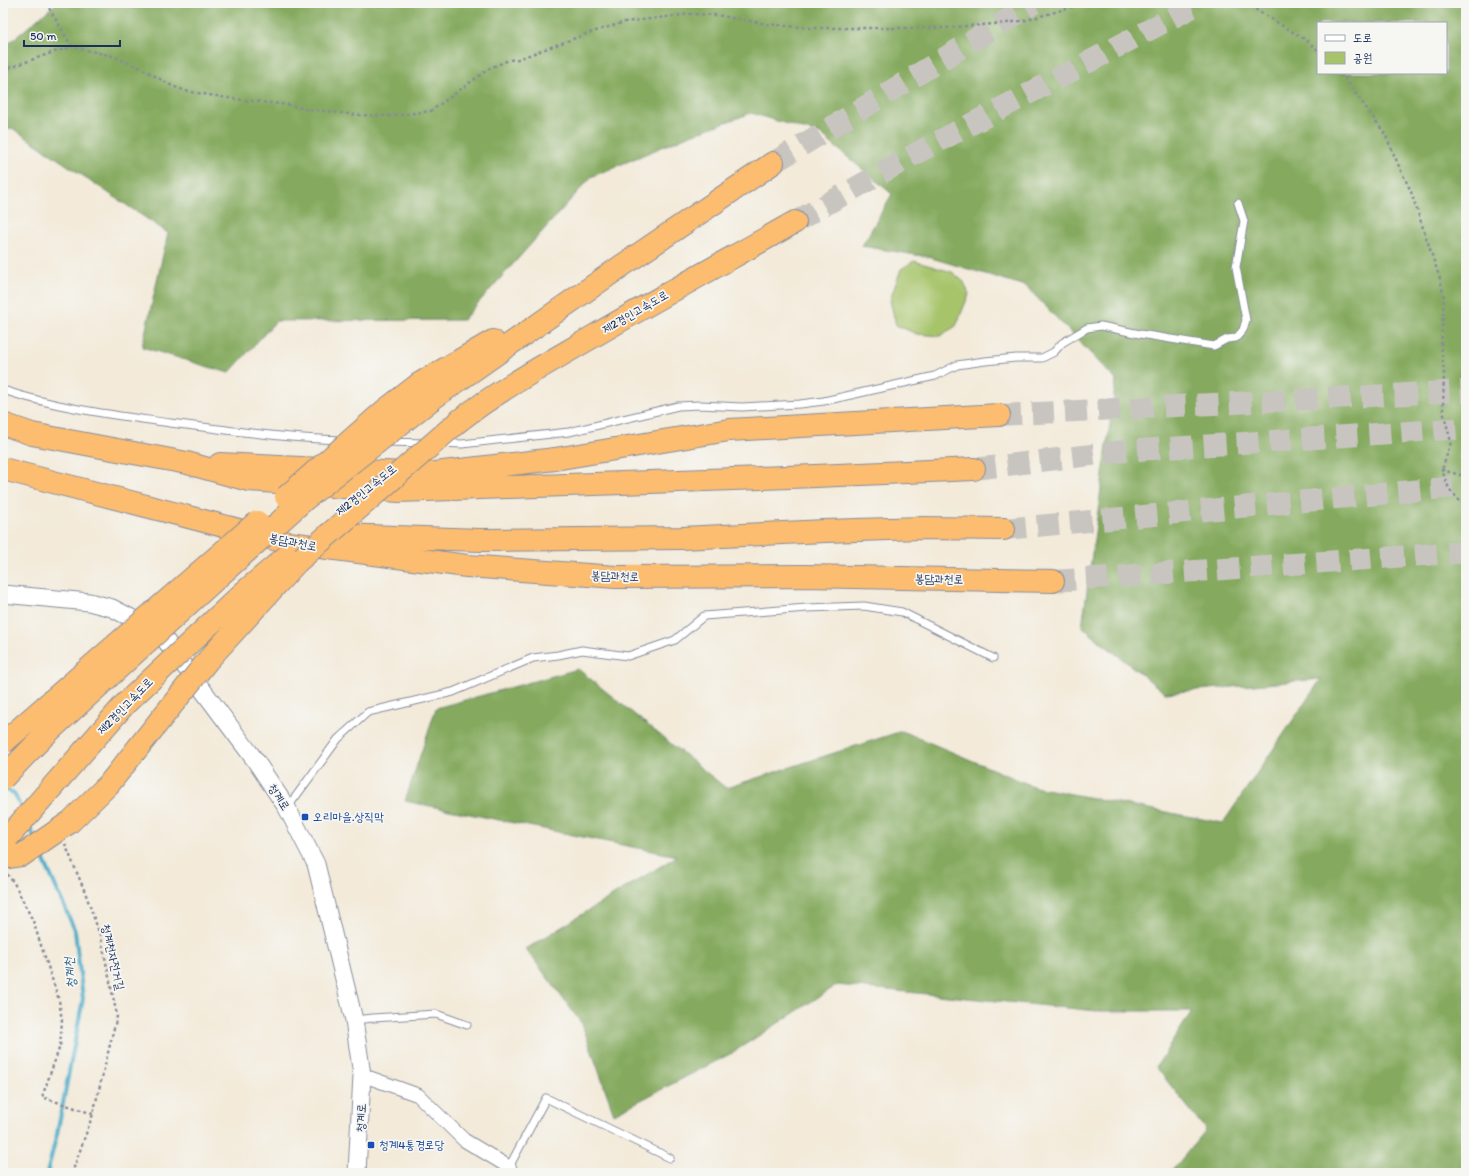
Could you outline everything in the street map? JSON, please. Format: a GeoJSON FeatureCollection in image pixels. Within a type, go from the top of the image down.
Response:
{"type":"FeatureCollection","features":[{"type":"Feature","properties":{"kind":"highway"},"geometry":{"type":"LineString","coordinates":[[3,743],[384,411],[426,392],[620,267],[774,163]]}},
{"type":"Feature","properties":{"kind":"highway","name":"제2경인고속도로"},"geometry":{"type":"LineString","coordinates":[[3,843],[125,704],[243,593],[406,457],[484,402],[526,376],[677,288],[795,222]]}},
{"type":"Feature","properties":{"kind":"highway"},"geometry":{"type":"LineString","coordinates":[[3,778],[43,738],[217,578],[426,392]]}},
{"type":"Feature","properties":{"kind":"highway"},"geometry":{"type":"LineString","coordinates":[[187,462],[426,474],[555,459],[729,430],[999,415]]}},
{"type":"Feature","properties":{"kind":"highway"},"geometry":{"type":"LineString","coordinates":[[3,858],[22,855],[70,822],[109,784],[208,660],[296,563],[460,420]]}},
{"type":"Feature","properties":{"kind":"highway"},"geometry":{"type":"LineString","coordinates":[[3,424],[32,434],[187,462],[248,480],[399,491],[974,469]]}},
{"type":"Feature","properties":{"kind":"highway","name":"봉담과천로"},"geometry":{"type":"LineString","coordinates":[[3,468],[289,543],[482,567],[616,577],[805,576],[1053,581]]}},
{"type":"Feature","properties":{"kind":"highway","name":"봉담과천로"},"geometry":{"type":"LineString","coordinates":[[183,515],[341,536],[480,540],[682,538],[922,528],[1004,529]]}},
{"type":"Feature","properties":{"kind":"street","name":"청계로"},"geometry":{"type":"LineString","coordinates":[[3,594],[89,602],[112,608],[160,633],[255,760],[287,808],[316,864],[354,1020],[362,1075],[357,1173]]}},
{"type":"Feature","properties":{"kind":"street"},"geometry":{"type":"LineString","coordinates":[[362,1075],[418,1095],[464,1140],[510,1170]]}},
{"type":"Feature","properties":{"kind":"lane"},"geometry":{"type":"LineString","coordinates":[[367,441],[462,444],[569,432],[678,406],[700,405],[742,407],[800,404],[824,401],[935,376],[957,365],[1008,358],[1042,358],[1054,352],[1062,343],[1087,328],[1101,326],[1214,346],[1227,339],[1236,338],[1243,330],[1246,320],[1236,267],[1244,221],[1238,203]]}},
{"type":"Feature","properties":{"kind":"lane"},"geometry":{"type":"LineString","coordinates":[[3,390],[61,406],[154,420],[263,435],[359,441]]}},
{"type":"Feature","properties":{"kind":"lane"},"geometry":{"type":"LineString","coordinates":[[287,808],[338,739],[368,712],[453,692],[533,658],[582,650],[628,656],[675,640],[704,616],[807,608],[864,606],[902,612],[993,658]]}},
{"type":"Feature","properties":{"kind":"lane"},"geometry":{"type":"LineString","coordinates":[[354,1020],[436,1014],[467,1026]]}},
{"type":"Feature","properties":{"kind":"lane"},"geometry":{"type":"LineString","coordinates":[[510,1170],[546,1098],[670,1158]]}},
{"type":"Feature","properties":{"kind":"path"},"geometry":{"type":"LineString","coordinates":[[46,3],[72,47]]}},
{"type":"Feature","properties":{"kind":"path"},"geometry":{"type":"LineString","coordinates":[[3,70],[72,47],[113,56],[143,69],[172,86],[186,91],[234,99],[289,105],[306,109],[358,115],[390,116],[431,111],[490,68],[509,60],[518,59],[596,31],[639,19],[691,14],[716,15],[767,24],[810,28],[942,28],[1027,20],[1086,3]]}},
{"type":"Feature","properties":{"kind":"path"},"geometry":{"type":"LineString","coordinates":[[1245,3],[1306,40],[1317,49]]}},
{"type":"Feature","properties":{"kind":"path"},"geometry":{"type":"LineString","coordinates":[[1342,74],[1385,134],[1410,189],[1440,279],[1444,297],[1441,346],[1444,370],[1443,411],[1451,442],[1442,470],[1449,489],[1466,508]]}},
{"type":"Feature","properties":{"kind":"path"},"geometry":{"type":"LineString","coordinates":[[1442,470],[1460,476],[1466,470]]}},
{"type":"Feature","properties":{"kind":"path","name":"청계천자전거길"},"geometry":{"type":"LineString","coordinates":[[63,839],[80,879],[101,938],[117,1016],[93,1114],[72,1173]]}},
{"type":"Feature","properties":{"kind":"path"},"geometry":{"type":"LineString","coordinates":[[3,869],[14,883],[33,920],[59,1000],[62,1021],[60,1046],[42,1097],[93,1114]]}},
{"type":"Feature","properties":{"kind":"green space"},"geometry":{"type":"Polygon","coordinates":[[[57,3],[1466,3],[1466,1173],[1170,1173],[1206,1130],[1156,1067],[1192,1011],[1097,1011],[837,985],[732,1053],[614,1114],[582,1024],[526,949],[677,856],[405,801],[436,708],[578,669],[726,788],[902,731],[1035,787],[1223,823],[1321,679],[1165,693],[1082,627],[1116,380],[1026,286],[928,257],[862,246],[892,194],[820,134],[751,113],[688,136],[591,177],[463,320],[276,321],[229,373],[142,347],[168,233],[12,128],[3,131],[3,48],[57,3]]]}},
{"type":"Feature","properties":{"kind":"green space"},"geometry":{"type":"Polygon","coordinates":[[[914,261],[952,272],[964,282],[969,294],[956,326],[940,336],[917,334],[896,325],[890,300],[901,269],[914,261]]]}},
{"type":"Feature","properties":{"kind":"waterway","name":"청계천"},"geometry":{"type":"LineString","coordinates":[[3,789],[14,793],[22,810]]}},
{"type":"Feature","properties":{"kind":"waterway","name":"청계천"},"geometry":{"type":"LineString","coordinates":[[29,825],[35,839]]}},
{"type":"Feature","properties":{"kind":"waterway","name":"청계천"},"geometry":{"type":"LineString","coordinates":[[40,851],[75,931],[83,999],[57,1134],[47,1173]]}},
{"type":"Feature","properties":{"kind":"tunnel"},"geometry":{"type":"LineString","coordinates":[[773,163],[1034,3]]}},
{"type":"Feature","properties":{"kind":"tunnel"},"geometry":{"type":"LineString","coordinates":[[795,222],[924,149],[1200,3]]}},
{"type":"Feature","properties":{"kind":"tunnel"},"geometry":{"type":"LineString","coordinates":[[999,415],[1466,391]]}},
{"type":"Feature","properties":{"kind":"tunnel"},"geometry":{"type":"LineString","coordinates":[[974,469],[1124,451],[1466,428]]}},
{"type":"Feature","properties":{"kind":"tunnel"},"geometry":{"type":"LineString","coordinates":[[1004,529],[1466,486]]}},
{"type":"Feature","properties":{"kind":"tunnel"},"geometry":{"type":"LineString","coordinates":[[1053,581],[1466,552]]}},
{"type":"Feature","properties":{"kind":"place","name":"오리마을.상직막"},"geometry":{"type":"Point","coordinates":[305,817]}},
{"type":"Feature","properties":{"kind":"place","name":"청계4통경로당"},"geometry":{"type":"Point","coordinates":[371,1145]}}]}
